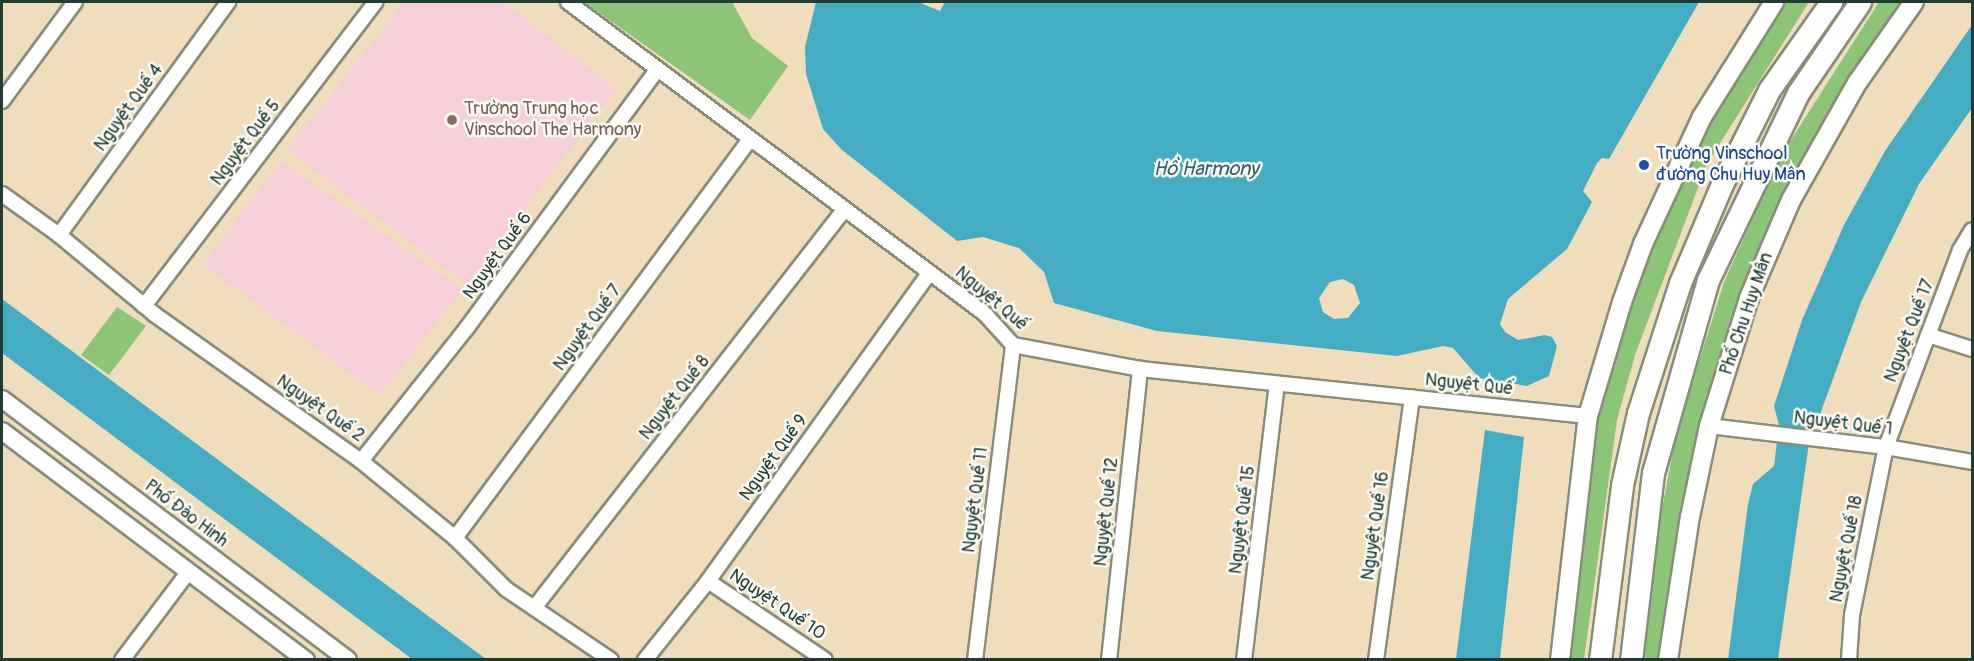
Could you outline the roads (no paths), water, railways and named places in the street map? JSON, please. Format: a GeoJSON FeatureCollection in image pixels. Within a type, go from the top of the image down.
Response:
{"type":"FeatureCollection","features":[{"type":"Feature","properties":{"kind":"main road"},"geometry":{"type":"LineString","coordinates":[[1560,660],[1588,416],[1643,244],[1702,117],[1774,2]]}},
{"type":"Feature","properties":{"kind":"main road"},"geometry":{"type":"LineString","coordinates":[[1600,660],[1622,485],[1638,413],[1680,283],[1769,90],[1831,2]]}},
{"type":"Feature","properties":{"kind":"main road"},"geometry":{"type":"LineString","coordinates":[[1631,660],[1653,473],[1708,280],[1798,93],[1860,2]]}},
{"type":"Feature","properties":{"kind":"main road","name":"Phố Chu Huy Mân"},"geometry":{"type":"LineString","coordinates":[[1668,660],[1690,517],[1709,426],[1749,298],[1791,200],[1857,83],[1914,2]]}},
{"type":"Feature","properties":{"kind":"street"},"geometry":{"type":"LineString","coordinates":[[2,101],[75,2]]}},
{"type":"Feature","properties":{"kind":"street","name":"Nguyệt Quế 4"},"geometry":{"type":"LineString","coordinates":[[59,235],[228,2]]}},
{"type":"Feature","properties":{"kind":"street","name":"Nguyệt Quế 5"},"geometry":{"type":"LineString","coordinates":[[144,306],[376,2]]}},
{"type":"Feature","properties":{"kind":"street","name":"Nguyệt Quế"},"geometry":{"type":"LineString","coordinates":[[568,2],[985,314],[1013,345],[1140,369],[1588,416]]}},
{"type":"Feature","properties":{"kind":"street","name":"Nguyệt Quế 6"},"geometry":{"type":"LineString","coordinates":[[361,461],[466,329],[658,69]]}},
{"type":"Feature","properties":{"kind":"street","name":"Nguyệt Quế 7"},"geometry":{"type":"LineString","coordinates":[[455,538],[750,139]]}},
{"type":"Feature","properties":{"kind":"street","name":"Nguyệt Quế 2"},"geometry":{"type":"LineString","coordinates":[[2,194],[59,235],[144,306],[361,461],[455,538],[506,589],[611,660]]}},
{"type":"Feature","properties":{"kind":"street","name":"Nguyệt Quế 8"},"geometry":{"type":"LineString","coordinates":[[534,608],[844,210]]}},
{"type":"Feature","properties":{"kind":"street","name":"Nguyệt Quế 17"},"geometry":{"type":"LineString","coordinates":[[1886,447],[1960,250],[1972,230]]}},
{"type":"Feature","properties":{"kind":"street","name":"Nguyệt Quế 9"},"geometry":{"type":"LineString","coordinates":[[645,660],[708,581],[929,274]]}},
{"type":"Feature","properties":{"kind":"street"},"geometry":{"type":"LineString","coordinates":[[1928,335],[1972,349]]}},
{"type":"Feature","properties":{"kind":"street","name":"Nguyệt Quế 11"},"geometry":{"type":"LineString","coordinates":[[975,660],[1013,345]]}},
{"type":"Feature","properties":{"kind":"street","name":"Nguyệt Quế 12"},"geometry":{"type":"LineString","coordinates":[[1109,660],[1140,369]]}},
{"type":"Feature","properties":{"kind":"street","name":"Nguyệt Quế 15"},"geometry":{"type":"LineString","coordinates":[[1244,660],[1277,384]]}},
{"type":"Feature","properties":{"kind":"street","name":"Nguyệt Quế 16"},"geometry":{"type":"LineString","coordinates":[[1376,660],[1412,397]]}},
{"type":"Feature","properties":{"kind":"street","name":"Phố Đào Hinh"},"geometry":{"type":"LineString","coordinates":[[2,399],[348,660]]}},
{"type":"Feature","properties":{"kind":"street","name":"Nguyệt Quế 1"},"geometry":{"type":"LineString","coordinates":[[1709,426],[1886,447],[1972,462]]}},
{"type":"Feature","properties":{"kind":"street"},"geometry":{"type":"LineString","coordinates":[[2,431],[306,660]]}},
{"type":"Feature","properties":{"kind":"street","name":"Nguyệt Quế 18"},"geometry":{"type":"LineString","coordinates":[[1848,660],[1852,615],[1886,447]]}},
{"type":"Feature","properties":{"kind":"street"},"geometry":{"type":"LineString","coordinates":[[122,660],[189,572]]}},
{"type":"Feature","properties":{"kind":"street","name":"Nguyệt Quế 10"},"geometry":{"type":"LineString","coordinates":[[708,581],[825,660]]}},
{"type":"Feature","properties":{"kind":"water","name":"Hồ Harmony"},"geometry":{"type":"Polygon","coordinates":[[[816,2],[918,2],[940,11],[945,2],[1699,2],[1609,159],[1602,158],[1597,163],[1583,191],[1592,202],[1567,249],[1508,299],[1500,324],[1505,332],[1518,340],[1545,335],[1552,337],[1557,346],[1549,376],[1527,386],[1479,378],[1453,348],[1443,346],[1397,356],[1157,331],[1054,303],[1044,272],[1019,248],[983,237],[957,241],[841,149],[823,129],[806,74],[805,47],[816,2]],[[1343,279],[1330,282],[1319,298],[1323,312],[1334,319],[1348,318],[1360,303],[1354,285],[1343,279]]]}},
{"type":"Feature","properties":{"kind":"water"},"geometry":{"type":"Polygon","coordinates":[[[1972,25],[1972,108],[1919,184],[1861,302],[1818,420],[1811,429],[1778,659],[1728,660],[1748,504],[1753,484],[1774,466],[1779,425],[1774,406],[1802,320],[1844,225],[1885,151],[1972,25]]]}},
{"type":"Feature","properties":{"kind":"water"},"geometry":{"type":"Polygon","coordinates":[[[2,299],[486,659],[412,659],[2,353],[2,299]]]}},
{"type":"Feature","properties":{"kind":"water"},"geometry":{"type":"Polygon","coordinates":[[[1485,430],[1524,437],[1500,659],[1456,659],[1485,430]]]}},
{"type":"Feature","properties":{"kind":"place","name":"Trường Trung học Vinschool The Harmony"},"geometry":{"type":"Point","coordinates":[452,120]}},
{"type":"Feature","properties":{"kind":"place","name":"Trường Vinschool đường Chu Huy Mân"},"geometry":{"type":"Point","coordinates":[1644,165]}}]}
